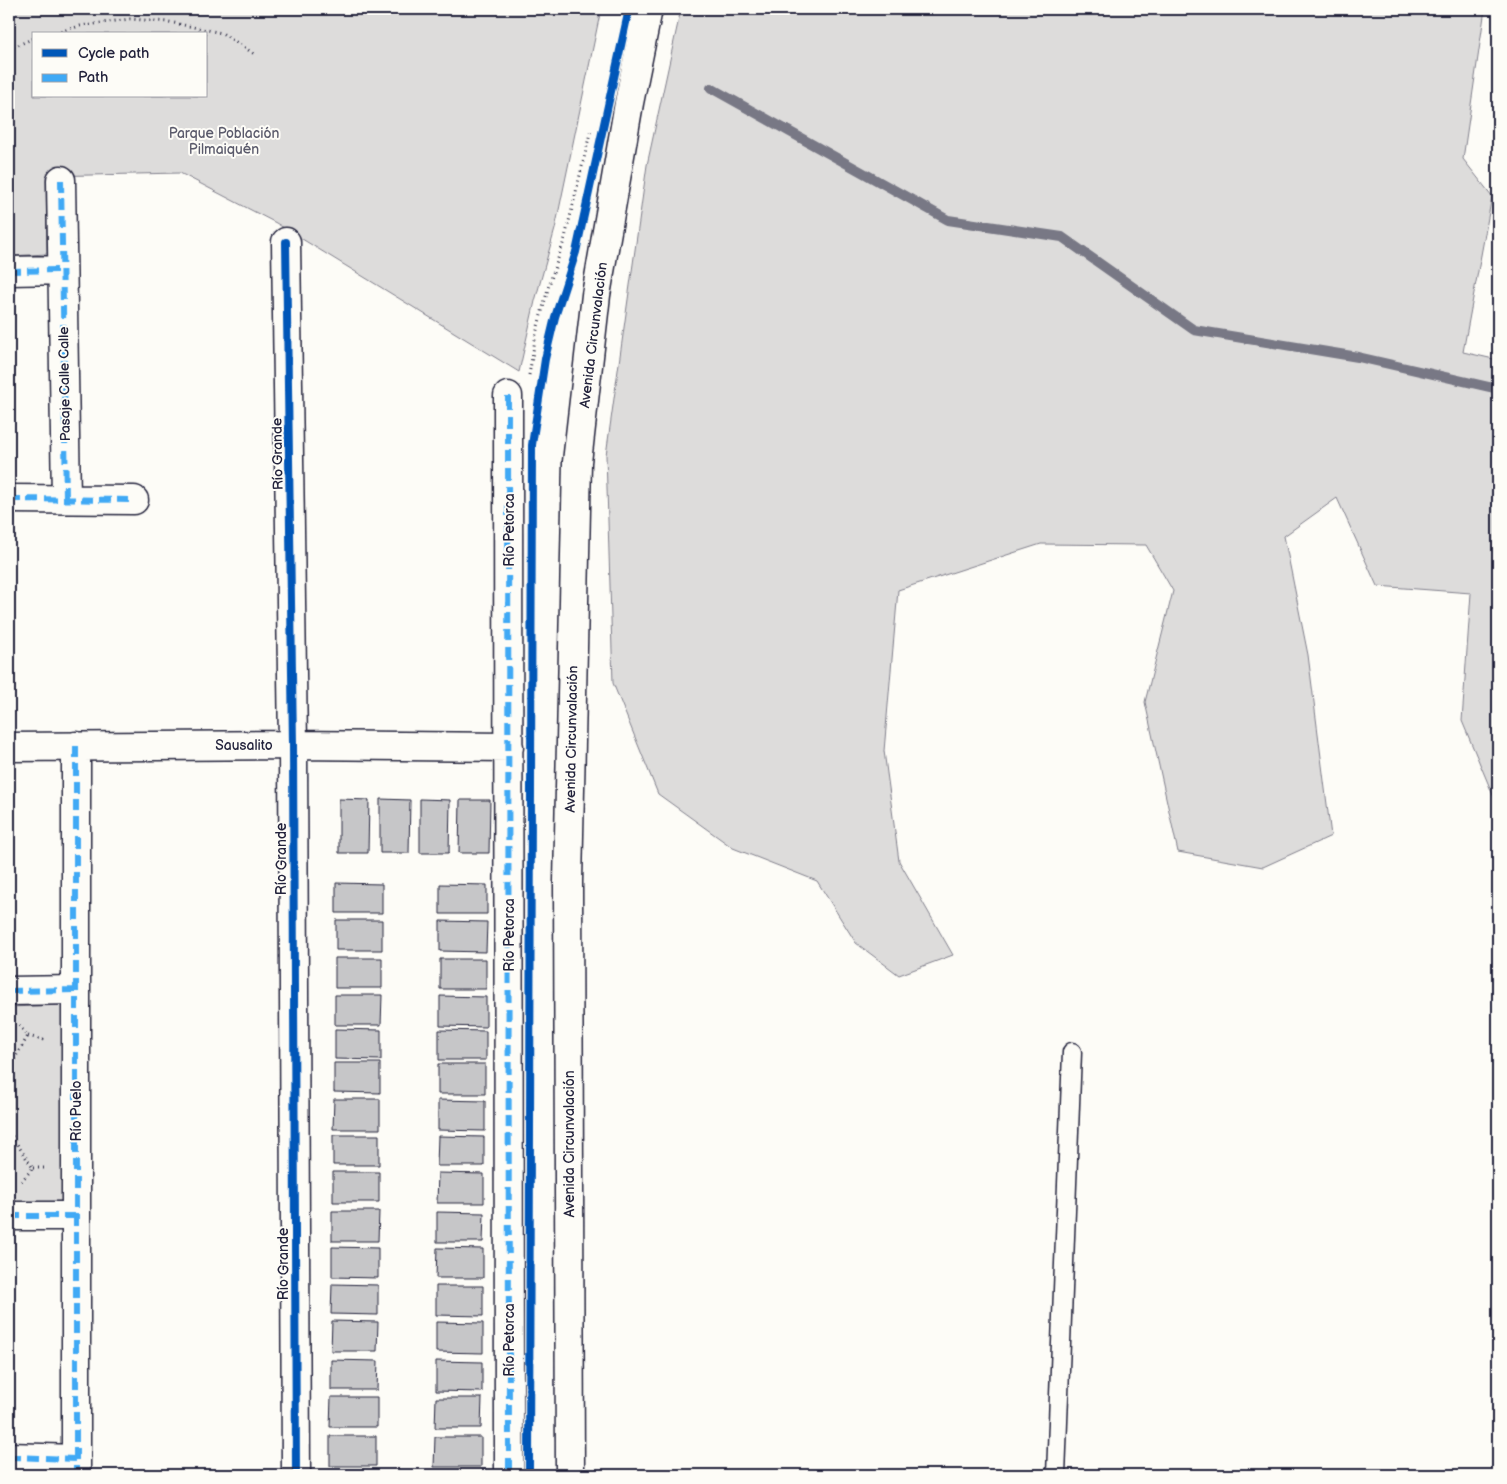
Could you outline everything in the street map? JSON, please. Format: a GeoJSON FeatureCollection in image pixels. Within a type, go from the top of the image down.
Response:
{"type":"FeatureCollection","features":[{"type":"Feature","properties":{"kind":"street","name":"Avenida Circunvalación"},"geometry":{"type":"LineString","coordinates":[[570,1475],[568,882],[577,462],[596,295],[648,9]]}},
{"type":"Feature","properties":{"kind":"street","name":"Pasaje Calle Calle"},"geometry":{"type":"LineString","coordinates":[[61,180],[66,499]]}},
{"type":"Feature","properties":{"kind":"street","name":"Río Grande"},"geometry":{"type":"LineString","coordinates":[[286,242],[293,745],[296,1475]]}},
{"type":"Feature","properties":{"kind":"street"},"geometry":{"type":"LineString","coordinates":[[9,271],[62,270]]}},
{"type":"Feature","properties":{"kind":"street","name":"Río Petorca"},"geometry":{"type":"LineString","coordinates":[[508,396],[510,1475]]}},
{"type":"Feature","properties":{"kind":"street"},"geometry":{"type":"LineString","coordinates":[[9,499],[134,500]]}},
{"type":"Feature","properties":{"kind":"street","name":"Sausalito"},"geometry":{"type":"LineString","coordinates":[[9,747],[293,745],[509,747]]}},
{"type":"Feature","properties":{"kind":"street","name":"Río Puelo"},"geometry":{"type":"LineString","coordinates":[[76,746],[76,1467]]}},
{"type":"Feature","properties":{"kind":"street"},"geometry":{"type":"LineString","coordinates":[[9,991],[76,990]]}},
{"type":"Feature","properties":{"kind":"street"},"geometry":{"type":"LineString","coordinates":[[9,1216],[76,1216]]}},
{"type":"Feature","properties":{"kind":"street"},"geometry":{"type":"LineString","coordinates":[[9,1457],[76,1467]]}},
{"type":"Feature","properties":{"kind":"lane"},"geometry":{"type":"LineString","coordinates":[[1056,1475],[1072,1052]]}},
{"type":"Feature","properties":{"kind":"path"},"geometry":{"type":"LineString","coordinates":[[58,32],[80,26],[130,19],[169,22],[222,33],[256,55]]}},
{"type":"Feature","properties":{"kind":"path"},"geometry":{"type":"LineString","coordinates":[[9,50],[32,39]]}},
{"type":"Feature","properties":{"kind":"path"},"geometry":{"type":"LineString","coordinates":[[9,1068],[28,1036],[14,1018]]}},
{"type":"Feature","properties":{"kind":"path"},"geometry":{"type":"LineString","coordinates":[[9,1132],[32,1168],[15,1189]]}},
{"type":"Feature","properties":{"kind":"green space","name":"Parque Población Pilmaiquén"},"geometry":{"type":"Polygon","coordinates":[[[9,9],[601,9],[555,229],[535,301],[519,372],[276,223],[180,173],[46,176],[47,254],[9,256],[9,9]]]}},
{"type":"Feature","properties":{"kind":"green space"},"geometry":{"type":"Polygon","coordinates":[[[681,9],[1485,9],[1463,159],[1492,196],[1463,352],[1498,360],[1498,807],[1462,721],[1471,593],[1377,586],[1337,498],[1284,536],[1308,655],[1331,836],[1263,867],[1178,852],[1145,702],[1173,591],[1146,545],[1041,544],[898,590],[884,751],[899,861],[953,955],[899,975],[856,943],[817,881],[733,848],[658,794],[613,683],[606,455],[647,165],[681,9]]]}},
{"type":"Feature","properties":{"kind":"green space"},"geometry":{"type":"Polygon","coordinates":[[[65,1005],[68,1201],[9,1203],[9,1007],[65,1005]]]}},
{"type":"Feature","properties":{"kind":"building"},"geometry":{"type":"Polygon","coordinates":[[[339,799],[369,800],[368,853],[339,853],[339,799]]]}},
{"type":"Feature","properties":{"kind":"building"},"geometry":{"type":"Polygon","coordinates":[[[380,799],[410,800],[409,853],[380,853],[380,799]]]}},
{"type":"Feature","properties":{"kind":"building"},"geometry":{"type":"Polygon","coordinates":[[[420,799],[450,800],[449,853],[420,853],[420,799]]]}},
{"type":"Feature","properties":{"kind":"building"},"geometry":{"type":"Polygon","coordinates":[[[460,800],[490,800],[489,853],[459,853],[460,800]]]}},
{"type":"Feature","properties":{"kind":"building"},"geometry":{"type":"Polygon","coordinates":[[[336,883],[382,884],[382,913],[336,913],[336,883]]]}},
{"type":"Feature","properties":{"kind":"building"},"geometry":{"type":"Polygon","coordinates":[[[440,884],[487,885],[487,914],[440,914],[440,884]]]}},
{"type":"Feature","properties":{"kind":"building"},"geometry":{"type":"Polygon","coordinates":[[[336,920],[382,920],[382,950],[336,950],[336,920]]]}},
{"type":"Feature","properties":{"kind":"building"},"geometry":{"type":"Polygon","coordinates":[[[440,921],[487,922],[486,952],[440,951],[440,921]]]}},
{"type":"Feature","properties":{"kind":"building"},"geometry":{"type":"Polygon","coordinates":[[[335,958],[382,958],[382,988],[335,988],[335,958]]]}},
{"type":"Feature","properties":{"kind":"building"},"geometry":{"type":"Polygon","coordinates":[[[440,959],[486,959],[486,989],[440,989],[440,959]]]}},
{"type":"Feature","properties":{"kind":"building"},"geometry":{"type":"Polygon","coordinates":[[[335,995],[382,995],[381,1025],[335,1025],[335,995]]]}},
{"type":"Feature","properties":{"kind":"building"},"geometry":{"type":"Polygon","coordinates":[[[440,996],[486,997],[486,1027],[440,1026],[440,996]]]}},
{"type":"Feature","properties":{"kind":"building"},"geometry":{"type":"Polygon","coordinates":[[[335,1029],[381,1030],[381,1060],[335,1059],[335,1029]]]}},
{"type":"Feature","properties":{"kind":"building"},"geometry":{"type":"Polygon","coordinates":[[[439,1030],[486,1031],[486,1060],[439,1060],[439,1030]]]}},
{"type":"Feature","properties":{"kind":"building"},"geometry":{"type":"Polygon","coordinates":[[[334,1063],[380,1063],[380,1093],[334,1092],[334,1063]]]}},
{"type":"Feature","properties":{"kind":"building"},"geometry":{"type":"Polygon","coordinates":[[[438,1064],[485,1064],[485,1094],[438,1094],[438,1064]]]}},
{"type":"Feature","properties":{"kind":"building"},"geometry":{"type":"Polygon","coordinates":[[[334,1099],[380,1099],[380,1129],[333,1129],[334,1099]]]}},
{"type":"Feature","properties":{"kind":"building"},"geometry":{"type":"Polygon","coordinates":[[[438,1100],[485,1101],[485,1131],[438,1130],[438,1100]]]}},
{"type":"Feature","properties":{"kind":"building"},"geometry":{"type":"Polygon","coordinates":[[[333,1135],[379,1135],[379,1165],[333,1165],[333,1135]]]}},
{"type":"Feature","properties":{"kind":"building"},"geometry":{"type":"Polygon","coordinates":[[[438,1136],[484,1137],[484,1166],[437,1166],[438,1136]]]}},
{"type":"Feature","properties":{"kind":"building"},"geometry":{"type":"Polygon","coordinates":[[[333,1172],[379,1172],[379,1202],[333,1202],[333,1172]]]}},
{"type":"Feature","properties":{"kind":"building"},"geometry":{"type":"Polygon","coordinates":[[[438,1173],[484,1174],[484,1203],[437,1203],[438,1173]]]}},
{"type":"Feature","properties":{"kind":"building"},"geometry":{"type":"Polygon","coordinates":[[[332,1211],[379,1211],[378,1241],[332,1241],[332,1211]]]}},
{"type":"Feature","properties":{"kind":"building"},"geometry":{"type":"Polygon","coordinates":[[[437,1212],[484,1213],[483,1242],[437,1242],[437,1212]]]}},
{"type":"Feature","properties":{"kind":"building"},"geometry":{"type":"Polygon","coordinates":[[[332,1247],[378,1248],[378,1278],[332,1277],[332,1247]]]}},
{"type":"Feature","properties":{"kind":"building"},"geometry":{"type":"Polygon","coordinates":[[[437,1248],[483,1249],[483,1278],[436,1278],[437,1248]]]}},
{"type":"Feature","properties":{"kind":"building"},"geometry":{"type":"Polygon","coordinates":[[[332,1284],[378,1285],[378,1315],[331,1314],[332,1284]]]}},
{"type":"Feature","properties":{"kind":"building"},"geometry":{"type":"Polygon","coordinates":[[[436,1286],[483,1286],[483,1316],[436,1315],[436,1286]]]}},
{"type":"Feature","properties":{"kind":"building"},"geometry":{"type":"Polygon","coordinates":[[[332,1321],[378,1322],[377,1351],[331,1351],[332,1321]]]}},
{"type":"Feature","properties":{"kind":"building"},"geometry":{"type":"Polygon","coordinates":[[[436,1322],[483,1323],[483,1353],[436,1352],[436,1322]]]}},
{"type":"Feature","properties":{"kind":"building"},"geometry":{"type":"Polygon","coordinates":[[[331,1360],[378,1361],[377,1390],[331,1390],[331,1360]]]}},
{"type":"Feature","properties":{"kind":"building"},"geometry":{"type":"Polygon","coordinates":[[[436,1361],[482,1362],[482,1392],[436,1391],[436,1361]]]}},
{"type":"Feature","properties":{"kind":"building"},"geometry":{"type":"Polygon","coordinates":[[[331,1397],[377,1397],[377,1427],[330,1427],[331,1397]]]}},
{"type":"Feature","properties":{"kind":"building"},"geometry":{"type":"Polygon","coordinates":[[[436,1398],[482,1398],[481,1428],[435,1428],[436,1398]]]}},
{"type":"Feature","properties":{"kind":"building"},"geometry":{"type":"Polygon","coordinates":[[[330,1436],[376,1436],[376,1466],[330,1466],[330,1436]]]}},
{"type":"Feature","properties":{"kind":"building"},"geometry":{"type":"Polygon","coordinates":[[[435,1437],[481,1437],[481,1467],[434,1467],[435,1437]]]}},
{"type":"Feature","properties":{"kind":"building"},"geometry":{"type":"Polygon","coordinates":[[[330,1473],[376,1473],[376,1475],[330,1475],[330,1473]]]}},
{"type":"Feature","properties":{"kind":"building"},"geometry":{"type":"Polygon","coordinates":[[[481,1474],[481,1475],[435,1475],[481,1474]]]}},
{"type":"Feature","properties":{"kind":"waterway"},"geometry":{"type":"LineString","coordinates":[[546,9],[552,10]]}},
{"type":"Feature","properties":{"kind":"waterway"},"geometry":{"type":"LineString","coordinates":[[711,88],[948,220],[1062,237],[1194,330],[1358,357],[1498,389]]}},
{"type":"Feature","properties":{"kind":"marked path"},"geometry":{"type":"LineString","coordinates":[[61,180],[66,499]]}},
{"type":"Feature","properties":{"kind":"marked path"},"geometry":{"type":"LineString","coordinates":[[9,271],[62,270]]}},
{"type":"Feature","properties":{"kind":"marked path"},"geometry":{"type":"LineString","coordinates":[[508,396],[509,1475]]}},
{"type":"Feature","properties":{"kind":"marked path"},"geometry":{"type":"LineString","coordinates":[[9,499],[134,500]]}},
{"type":"Feature","properties":{"kind":"marked path"},"geometry":{"type":"LineString","coordinates":[[76,746],[76,1475]]}},
{"type":"Feature","properties":{"kind":"marked path"},"geometry":{"type":"LineString","coordinates":[[9,991],[76,990]]}},
{"type":"Feature","properties":{"kind":"marked path"},"geometry":{"type":"LineString","coordinates":[[9,1216],[76,1216]]}},
{"type":"Feature","properties":{"kind":"marked path"},"geometry":{"type":"LineString","coordinates":[[9,1457],[76,1459]]}},
{"type":"Feature","properties":{"kind":"cycle path"},"geometry":{"type":"LineString","coordinates":[[529,1475],[532,445],[545,359],[555,317],[576,252],[629,9]]}},
{"type":"Feature","properties":{"kind":"cycle path"},"geometry":{"type":"LineString","coordinates":[[286,242],[293,745],[296,1475]]}}]}
